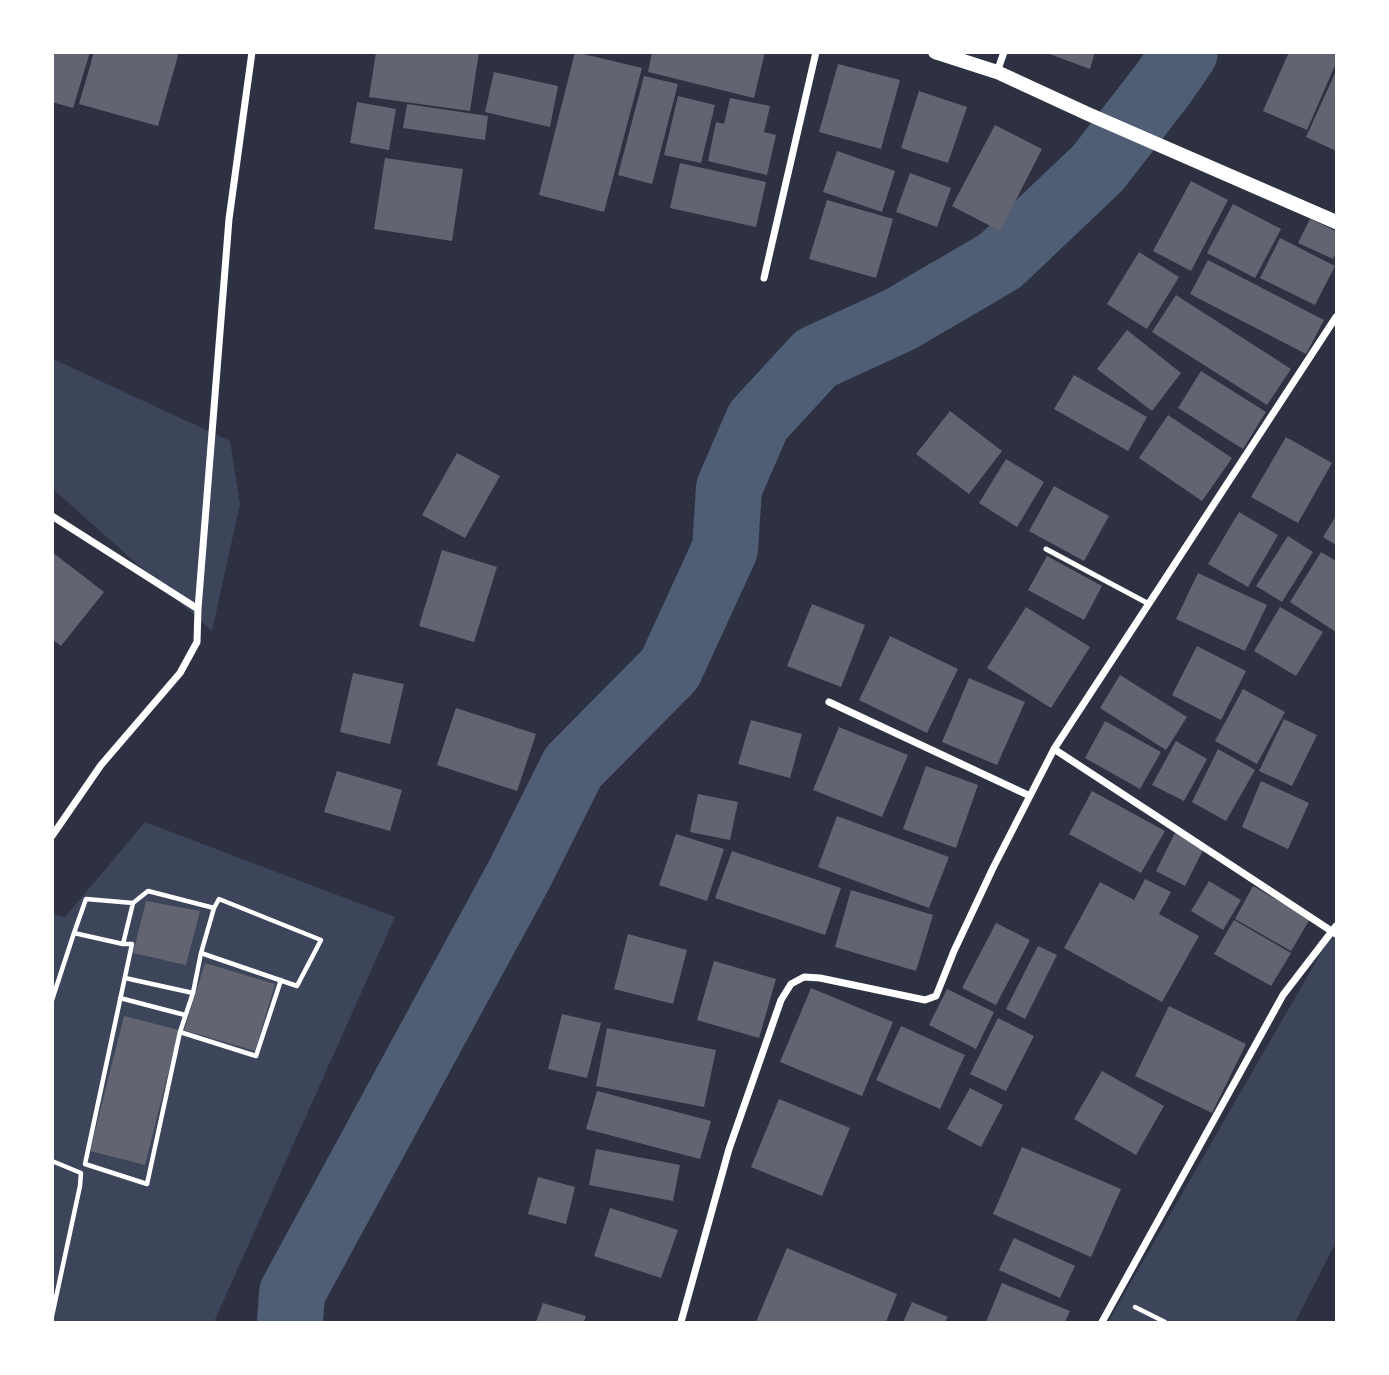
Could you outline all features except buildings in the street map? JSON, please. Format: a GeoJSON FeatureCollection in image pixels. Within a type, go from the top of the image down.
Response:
{"type":"FeatureCollection","features":[{"type":"Feature","properties":{"kind":"main road"},"geometry":{"type":"LineString","coordinates":[[935,52],[997,72],[1336,222]]}},
{"type":"Feature","properties":{"kind":"street"},"geometry":{"type":"LineString","coordinates":[[52,836],[101,765],[180,673],[197,642],[229,219],[252,52]]}},
{"type":"Feature","properties":{"kind":"street"},"geometry":{"type":"LineString","coordinates":[[764,278],[816,52]]}},
{"type":"Feature","properties":{"kind":"street"},"geometry":{"type":"LineString","coordinates":[[997,72],[1004,52]]}},
{"type":"Feature","properties":{"kind":"street"},"geometry":{"type":"LineString","coordinates":[[681,1322],[729,1149],[780,1000],[791,984],[804,977],[925,1000],[936,996],[993,869],[1054,749],[1336,317]]}},
{"type":"Feature","properties":{"kind":"street"},"geometry":{"type":"LineString","coordinates":[[52,516],[198,609]]}},
{"type":"Feature","properties":{"kind":"street"},"geometry":{"type":"LineString","coordinates":[[829,702],[1030,796]]}},
{"type":"Feature","properties":{"kind":"street"},"geometry":{"type":"LineString","coordinates":[[1054,749],[1335,931],[1283,995],[1102,1322]]}},
{"type":"Feature","properties":{"kind":"lane"},"geometry":{"type":"LineString","coordinates":[[1046,549],[1149,604]]}},
{"type":"Feature","properties":{"kind":"path"},"geometry":{"type":"LineString","coordinates":[[123,944],[133,903],[148,891],[214,908]]}},
{"type":"Feature","properties":{"kind":"path"},"geometry":{"type":"LineString","coordinates":[[52,1000],[86,899],[133,903]]}},
{"type":"Feature","properties":{"kind":"path"},"geometry":{"type":"LineString","coordinates":[[85,1164],[147,1184],[180,1032],[193,993],[201,953],[214,908],[219,899],[321,940],[297,986],[201,953]]}},
{"type":"Feature","properties":{"kind":"path"},"geometry":{"type":"LineString","coordinates":[[52,1316],[132,944],[74,933]]}},
{"type":"Feature","properties":{"kind":"path"},"geometry":{"type":"LineString","coordinates":[[124,978],[193,993]]}},
{"type":"Feature","properties":{"kind":"path"},"geometry":{"type":"LineString","coordinates":[[180,1032],[256,1056],[281,980]]}},
{"type":"Feature","properties":{"kind":"path"},"geometry":{"type":"LineString","coordinates":[[120,998],[185,1015]]}},
{"type":"Feature","properties":{"kind":"path"},"geometry":{"type":"LineString","coordinates":[[52,1161],[81,1173]]}},
{"type":"Feature","properties":{"kind":"path"},"geometry":{"type":"LineString","coordinates":[[1116,1297],[1165,1322]]}},
{"type":"Feature","properties":{"kind":"shaded area"},"geometry":{"type":"Polygon","coordinates":[[[53,359],[230,441],[240,504],[212,631],[53,489],[53,359]]]}},
{"type":"Feature","properties":{"kind":"shaded area"},"geometry":{"type":"Polygon","coordinates":[[[145,822],[395,917],[214,1322],[53,1322],[52,914],[65,917],[145,822]]]}},
{"type":"Feature","properties":{"kind":"shaded area"},"geometry":{"type":"Polygon","coordinates":[[[1333,932],[1336,934],[1336,1242],[1295,1322],[1108,1322],[1333,932]]]}},
{"type":"Feature","properties":{"kind":"waterway"},"geometry":{"type":"LineString","coordinates":[[290,1322],[292,1293],[519,875],[573,767],[670,669],[725,549],[729,488],[758,421],[816,358],[899,320],[1000,261],[1098,168],[1185,52]]}}]}
